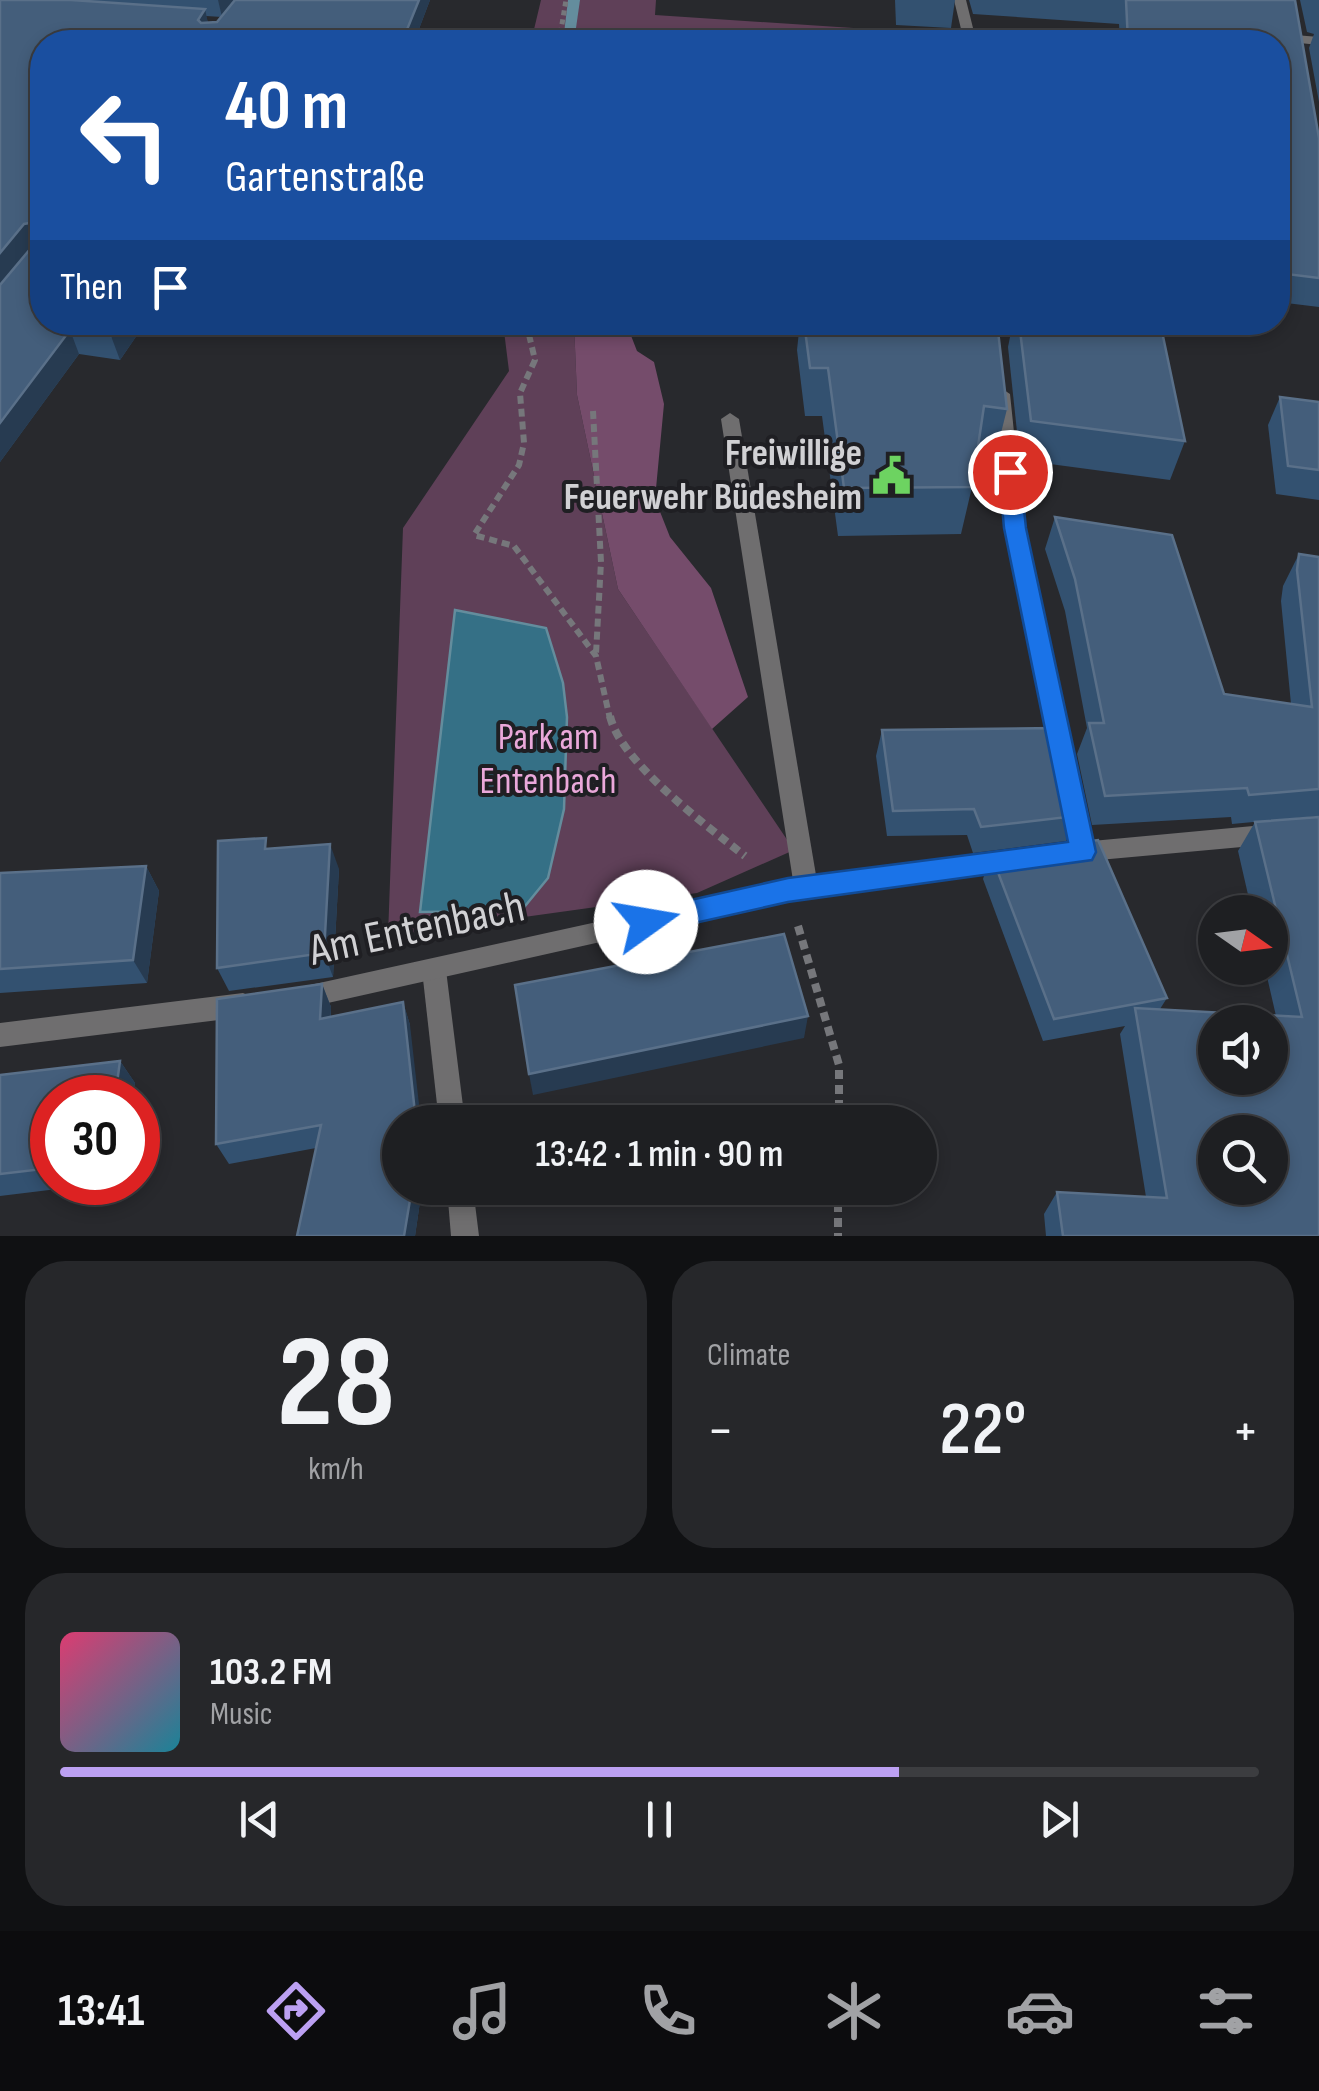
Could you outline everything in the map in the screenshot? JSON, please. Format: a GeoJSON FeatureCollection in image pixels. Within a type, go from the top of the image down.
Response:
{"type":"FeatureCollection","features":[{"type":"Feature","properties":{"kind":"street"},"geometry":{"type":"LineString","coordinates":[[960,0],[966,30]]}},
{"type":"Feature","properties":{"kind":"street"},"geometry":{"type":"LineString","coordinates":[[1298,56],[1294,33],[1319,41]]}},
{"type":"Feature","properties":{"kind":"street"},"geometry":{"type":"LineString","coordinates":[[999,374],[1015,528],[1063,854]]}},
{"type":"Feature","properties":{"kind":"street"},"geometry":{"type":"LineString","coordinates":[[730,420],[797,889]]}},
{"type":"Feature","properties":{"kind":"street","name":"Am Entenbach"},"geometry":{"type":"LineString","coordinates":[[0,1035],[272,1001],[434,970],[797,889],[1063,854],[1319,830]]}},
{"type":"Feature","properties":{"kind":"street"},"geometry":{"type":"LineString","coordinates":[[434,970],[450,1105]]}},
{"type":"Feature","properties":{"kind":"street"},"geometry":{"type":"LineString","coordinates":[[462,1205],[465,1236]]}},
{"type":"Feature","properties":{"kind":"path"},"geometry":{"type":"LineString","coordinates":[[560,30],[566,0]]}},
{"type":"Feature","properties":{"kind":"path"},"geometry":{"type":"LineString","coordinates":[[532,335],[535,360],[520,393],[524,443],[518,465],[474,535],[514,546],[596,656]]}},
{"type":"Feature","properties":{"kind":"path"},"geometry":{"type":"LineString","coordinates":[[593,411],[603,530],[596,656],[614,736],[686,810],[797,889],[839,1065],[839,1105]]}},
{"type":"Feature","properties":{"kind":"path"},"geometry":{"type":"LineString","coordinates":[[838,1205],[838,1236]]}},
{"type":"Feature","properties":{"kind":"green space"},"geometry":{"type":"Polygon","coordinates":[[[541,0],[656,0],[655,15],[884,30],[534,30],[541,0]]]}},
{"type":"Feature","properties":{"kind":"green space","name":"Park am Entenbach"},"geometry":{"type":"Polygon","coordinates":[[[504,335],[574,335],[577,395],[618,589],[794,850],[697,893],[388,936],[403,528],[509,371],[504,335]]]}},
{"type":"Feature","properties":{"kind":"shaded area"},"geometry":{"type":"Polygon","coordinates":[[[574,335],[631,335],[637,351],[654,362],[664,404],[655,499],[670,537],[711,588],[748,697],[712,729],[618,589],[577,395],[574,335]]]}},
{"type":"Feature","properties":{"kind":"water"},"geometry":{"type":"Polygon","coordinates":[[[455,610],[546,628],[563,683],[567,717],[564,809],[548,878],[521,911],[420,912],[455,610]]]}},
{"type":"Feature","properties":{"kind":"building"},"geometry":{"type":"Polygon","coordinates":[[[0,0],[71,0],[205,9],[198,20],[201,23],[217,22],[235,0],[419,0],[407,30],[30,30],[30,223],[24,224],[0,253],[0,0]]]}},
{"type":"Feature","properties":{"kind":"building"},"geometry":{"type":"Polygon","coordinates":[[[1126,0],[1295,0],[1319,138],[1319,278],[1290,274],[1290,30],[1127,30],[1126,0]]]}},
{"type":"Feature","properties":{"kind":"building"},"geometry":{"type":"Polygon","coordinates":[[[30,249],[30,335],[66,335],[0,423],[0,285],[30,249]]]}},
{"type":"Feature","properties":{"kind":"building","name":"Freiwillige Feuerwehr Büdesheim"},"geometry":{"type":"Polygon","coordinates":[[[806,335],[998,335],[1007,409],[984,406],[972,487],[844,488],[828,368],[810,368],[806,335]]]}},
{"type":"Feature","properties":{"kind":"building"},"geometry":{"type":"Polygon","coordinates":[[[1021,335],[1163,335],[1185,441],[1031,421],[1021,335]]]}},
{"type":"Feature","properties":{"kind":"building"},"geometry":{"type":"Polygon","coordinates":[[[1280,397],[1319,402],[1319,470],[1288,466],[1280,397]]]}},
{"type":"Feature","properties":{"kind":"building"},"geometry":{"type":"Polygon","coordinates":[[[1055,517],[1172,535],[1224,694],[1312,707],[1297,570],[1299,554],[1319,557],[1319,789],[1249,795],[1247,788],[1105,796],[1089,723],[1104,723],[1075,579],[1055,517]]]}},
{"type":"Feature","properties":{"kind":"building"},"geometry":{"type":"Polygon","coordinates":[[[1057,728],[1076,816],[981,827],[974,809],[893,811],[882,730],[1057,728]]]}},
{"type":"Feature","properties":{"kind":"building"},"geometry":{"type":"Polygon","coordinates":[[[1319,817],[1319,1236],[1063,1236],[1057,1192],[1167,1198],[1135,1008],[1198,1011],[1198,1095],[1288,1095],[1288,1016],[1302,1017],[1288,959],[1288,895],[1273,895],[1255,822],[1319,817]]]}},
{"type":"Feature","properties":{"kind":"building"},"geometry":{"type":"Polygon","coordinates":[[[266,838],[265,849],[330,844],[324,953],[217,968],[218,841],[266,838]]]}},
{"type":"Feature","properties":{"kind":"building"},"geometry":{"type":"Polygon","coordinates":[[[1098,840],[1167,998],[1054,1019],[991,854],[1098,840]]]}},
{"type":"Feature","properties":{"kind":"building"},"geometry":{"type":"Polygon","coordinates":[[[146,866],[133,960],[0,969],[0,873],[146,866]]]}},
{"type":"Feature","properties":{"kind":"building"},"geometry":{"type":"Polygon","coordinates":[[[784,934],[808,1016],[529,1074],[515,985],[784,934]]]}},
{"type":"Feature","properties":{"kind":"building"},"geometry":{"type":"Polygon","coordinates":[[[322,984],[320,1019],[403,1002],[414,1105],[382,1105],[382,1205],[409,1205],[404,1236],[297,1236],[321,1125],[216,1144],[217,999],[322,984]]]}},
{"type":"Feature","properties":{"kind":"building"},"geometry":{"type":"Polygon","coordinates":[[[120,1061],[118,1075],[30,1075],[30,1171],[0,1174],[0,1075],[120,1061]]]}},
{"type":"Feature","properties":{"kind":"waterway"},"geometry":{"type":"LineString","coordinates":[[570,30],[574,0]]}},
{"type":"Feature","properties":{"kind":"place","name":"Freiwillige Feuerwehr Büdesheim"},"geometry":{"type":"Point","coordinates":[892,475]}},
{"type":"Feature","properties":{"kind":"route"},"geometry":{"type":"LineString","coordinates":[[646,922],[788,890],[1083,852],[1015,528],[1010,472]]}}]}
